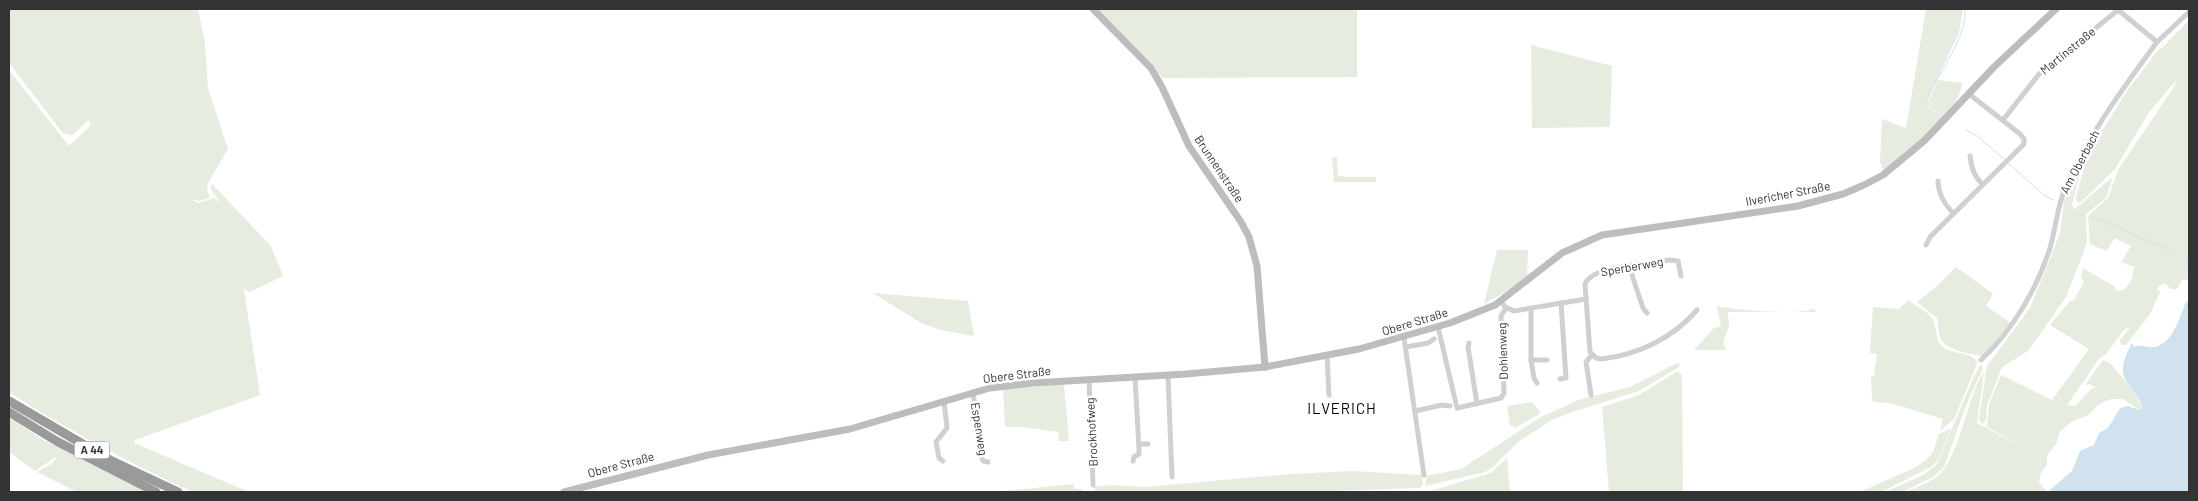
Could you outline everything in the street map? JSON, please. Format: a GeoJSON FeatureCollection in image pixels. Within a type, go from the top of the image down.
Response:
{"type":"FeatureCollection","features":[{"type":"Feature","properties":{"kind":"highway","name":"A 44"},"geometry":{"type":"LineString","coordinates":[[9,401],[110,460],[178,492]]}},
{"type":"Feature","properties":{"kind":"highway","name":"A 44"},"geometry":{"type":"LineString","coordinates":[[9,412],[58,442],[156,492]]}},
{"type":"Feature","properties":{"kind":"street","name":"Brunnenstraße"},"geometry":{"type":"LineString","coordinates":[[1093,9],[1151,68],[1189,146],[1241,222],[1249,237],[1258,266],[1265,367]]}},
{"type":"Feature","properties":{"kind":"street","name":"Ilvericher Straße"},"geometry":{"type":"LineString","coordinates":[[1478,313],[1501,301],[1562,253],[1602,235],[1798,206],[1843,194],[1883,175],[1911,154],[2019,42],[2056,9]]}},
{"type":"Feature","properties":{"kind":"street"},"geometry":{"type":"LineString","coordinates":[[2117,9],[2157,42]]}},
{"type":"Feature","properties":{"kind":"street","name":"Martinstraße"},"geometry":{"type":"LineString","coordinates":[[2004,120],[2040,73],[2117,9]]}},
{"type":"Feature","properties":{"kind":"street","name":"Am Oberbach"},"geometry":{"type":"LineString","coordinates":[[1981,360],[2016,317],[2040,274],[2056,228],[2061,196],[2073,170],[2111,104],[2157,42],[2189,12]]}},
{"type":"Feature","properties":{"kind":"street"},"geometry":{"type":"LineString","coordinates":[[1926,245],[1930,237],[1953,213],[2022,147],[2024,141],[2020,134],[2004,120],[1969,94]]}},
{"type":"Feature","properties":{"kind":"street"},"geometry":{"type":"LineString","coordinates":[[1970,156],[1971,166],[1982,184]]}},
{"type":"Feature","properties":{"kind":"street"},"geometry":{"type":"LineString","coordinates":[[1938,181],[1938,188],[1947,207],[1953,213]]}},
{"type":"Feature","properties":{"kind":"street","name":"Sperberweg"},"geometry":{"type":"LineString","coordinates":[[1586,299],[1585,284],[1587,278],[1600,272],[1628,266],[1678,261],[1681,276]]}},
{"type":"Feature","properties":{"kind":"street"},"geometry":{"type":"LineString","coordinates":[[1628,266],[1643,308],[1647,313]]}},
{"type":"Feature","properties":{"kind":"street"},"geometry":{"type":"LineString","coordinates":[[1501,301],[1506,308],[1514,311],[1586,299],[1589,347],[1592,356]]}},
{"type":"Feature","properties":{"kind":"street"},"geometry":{"type":"LineString","coordinates":[[1560,379],[1566,378],[1561,303]]}},
{"type":"Feature","properties":{"kind":"street","name":"Dohlenweg"},"geometry":{"type":"LineString","coordinates":[[1477,404],[1501,398],[1504,393],[1501,316],[1506,308]]}},
{"type":"Feature","properties":{"kind":"street"},"geometry":{"type":"LineString","coordinates":[[1531,308],[1531,360],[1534,378],[1537,383]]}},
{"type":"Feature","properties":{"kind":"street"},"geometry":{"type":"LineString","coordinates":[[1592,356],[1601,359],[1645,348],[1675,330],[1697,310]]}},
{"type":"Feature","properties":{"kind":"street","name":"Obere Straße"},"geometry":{"type":"LineString","coordinates":[[564,492],[708,455],[850,429],[973,392],[1019,384],[1168,376],[1265,367],[1327,356],[1404,338],[1478,313]]}},
{"type":"Feature","properties":{"kind":"street"},"geometry":{"type":"LineString","coordinates":[[1438,327],[1457,408],[1477,404],[1468,347],[1469,343]]}},
{"type":"Feature","properties":{"kind":"street"},"geometry":{"type":"LineString","coordinates":[[1404,338],[1424,475]]}},
{"type":"Feature","properties":{"kind":"street"},"geometry":{"type":"LineString","coordinates":[[1406,347],[1434,339]]}},
{"type":"Feature","properties":{"kind":"street"},"geometry":{"type":"LineString","coordinates":[[1327,356],[1330,395]]}},
{"type":"Feature","properties":{"kind":"street"},"geometry":{"type":"LineString","coordinates":[[1591,395],[1586,362],[1592,356]]}},
{"type":"Feature","properties":{"kind":"street"},"geometry":{"type":"LineString","coordinates":[[1531,360],[1547,360]]}},
{"type":"Feature","properties":{"kind":"street"},"geometry":{"type":"LineString","coordinates":[[1168,376],[1172,477]]}},
{"type":"Feature","properties":{"kind":"street"},"geometry":{"type":"LineString","coordinates":[[1133,460],[1139,454],[1134,377]]}},
{"type":"Feature","properties":{"kind":"street","name":"Brockhofweg"},"geometry":{"type":"LineString","coordinates":[[1089,380],[1093,485]]}},
{"type":"Feature","properties":{"kind":"street","name":"Espenweg"},"geometry":{"type":"LineString","coordinates":[[973,392],[981,455],[983,461],[988,462]]}},
{"type":"Feature","properties":{"kind":"street"},"geometry":{"type":"LineString","coordinates":[[943,462],[939,458],[936,442],[947,428],[944,401]]}},
{"type":"Feature","properties":{"kind":"street"},"geometry":{"type":"LineString","coordinates":[[1415,411],[1450,406]]}},
{"type":"Feature","properties":{"kind":"street"},"geometry":{"type":"LineString","coordinates":[[1138,444],[1148,444]]}},
{"type":"Feature","properties":{"kind":"shaded area"},"geometry":{"type":"Polygon","coordinates":[[[9,9],[198,9],[205,44],[208,88],[228,149],[208,183],[207,189],[210,198],[200,201],[190,199],[199,203],[214,198],[221,204],[210,188],[212,184],[271,246],[283,276],[250,292],[244,289],[260,395],[135,440],[134,443],[249,492],[193,492],[188,490],[97,444],[9,392],[9,70],[69,146],[91,125],[88,120],[73,135],[62,132],[9,63],[9,9]]]}},
{"type":"Feature","properties":{"kind":"shaded area"},"geometry":{"type":"Polygon","coordinates":[[[1098,9],[1357,9],[1357,77],[1162,78],[1151,62],[1098,9]]]}},
{"type":"Feature","properties":{"kind":"shaded area"},"geometry":{"type":"Polygon","coordinates":[[[1926,9],[1963,9],[1959,32],[1927,101],[1928,108],[1943,118],[1919,143],[1886,170],[1883,170],[1880,162],[1882,119],[1906,128],[1926,9]]]}},
{"type":"Feature","properties":{"kind":"shaded area"},"geometry":{"type":"Polygon","coordinates":[[[2189,20],[2189,283],[2186,279],[2182,280],[2177,289],[2171,289],[2165,283],[2159,286],[2156,292],[2160,290],[2160,292],[2150,314],[2126,345],[2121,345],[2120,340],[2131,326],[2124,330],[2107,353],[2099,359],[2067,405],[2075,406],[2091,389],[2095,388],[2090,384],[2085,385],[2103,360],[2110,363],[2135,393],[2142,409],[2139,410],[2123,399],[2111,399],[2098,405],[2088,415],[2073,421],[2060,431],[2056,444],[2047,455],[2047,465],[2041,473],[2039,482],[2047,492],[1906,492],[1936,477],[1947,465],[1958,440],[1978,382],[1984,371],[1977,423],[2031,452],[1987,427],[1989,404],[2001,375],[2052,400],[2089,349],[2050,325],[2070,301],[2074,300],[2084,282],[2081,277],[2083,268],[2115,287],[2116,291],[2124,290],[2132,280],[2134,267],[2121,262],[2131,246],[2115,238],[2106,251],[2090,244],[2088,216],[2108,198],[2118,170],[2174,87],[2177,79],[2150,111],[2115,169],[2080,203],[2076,201],[2076,197],[2088,153],[2127,91],[2159,49],[2189,20]]]}},
{"type":"Feature","properties":{"kind":"shaded area"},"geometry":{"type":"Polygon","coordinates":[[[1531,45],[1612,66],[1610,127],[1532,128],[1531,45]]]}},
{"type":"Feature","properties":{"kind":"shaded area"},"geometry":{"type":"Polygon","coordinates":[[[1938,80],[1962,83],[1958,97],[1943,117],[1932,109],[1928,103],[1938,80]]]}},
{"type":"Feature","properties":{"kind":"shaded area"},"geometry":{"type":"Polygon","coordinates":[[[1332,157],[1337,157],[1338,175],[1344,177],[1376,177],[1376,182],[1334,182],[1332,157]]]}},
{"type":"Feature","properties":{"kind":"shaded area"},"geometry":{"type":"Polygon","coordinates":[[[2081,164],[2083,164],[2072,204],[2074,210],[2111,178],[2106,198],[2086,214],[2087,243],[2066,297],[2028,351],[2002,367],[1987,405],[1986,420],[1982,424],[1979,419],[1987,366],[2030,308],[2060,232],[2064,201],[2081,164]]]}},
{"type":"Feature","properties":{"kind":"shaded area"},"geometry":{"type":"Polygon","coordinates":[[[1497,250],[1528,250],[1527,276],[1509,290],[1484,304],[1497,250]]]}},
{"type":"Feature","properties":{"kind":"shaded area"},"geometry":{"type":"Polygon","coordinates":[[[1956,267],[1993,294],[1986,306],[2011,323],[1983,356],[1961,352],[1945,344],[1940,336],[1937,318],[1917,302],[1936,287],[1956,267]]]}},
{"type":"Feature","properties":{"kind":"shaded area"},"geometry":{"type":"Polygon","coordinates":[[[873,293],[968,301],[974,336],[941,330],[921,323],[873,293]]]}},
{"type":"Feature","properties":{"kind":"shaded area"},"geometry":{"type":"Polygon","coordinates":[[[1909,300],[1931,317],[1937,339],[1944,348],[1970,356],[1977,361],[1954,419],[1940,431],[1943,419],[1893,404],[1872,401],[1871,376],[1874,376],[1877,354],[1870,353],[1873,307],[1898,309],[1909,300]]]}},
{"type":"Feature","properties":{"kind":"shaded area"},"geometry":{"type":"Polygon","coordinates":[[[1717,306],[1783,312],[1728,312],[1729,325],[1724,340],[1726,350],[1694,350],[1714,328],[1721,326],[1717,306]]]}},
{"type":"Feature","properties":{"kind":"shaded area"},"geometry":{"type":"Polygon","coordinates":[[[1814,308],[1816,312],[1797,312],[1808,310],[1814,308]]]}},
{"type":"Feature","properties":{"kind":"shaded area"},"geometry":{"type":"Polygon","coordinates":[[[1677,363],[1680,364],[1679,367],[1639,391],[1552,420],[1518,442],[1493,467],[1485,472],[1425,486],[1427,476],[1461,469],[1541,417],[1581,399],[1630,387],[1677,363]]]}},
{"type":"Feature","properties":{"kind":"shaded area"},"geometry":{"type":"Polygon","coordinates":[[[1981,364],[1983,368],[1967,403],[1944,467],[1933,477],[1902,492],[1885,492],[1925,474],[1937,464],[1981,364]]]}},
{"type":"Feature","properties":{"kind":"shaded area"},"geometry":{"type":"Polygon","coordinates":[[[1678,371],[1682,376],[1683,492],[1609,492],[1602,407],[1639,395],[1678,371]]]}},
{"type":"Feature","properties":{"kind":"shaded area"},"geometry":{"type":"Polygon","coordinates":[[[1064,384],[1069,441],[1058,441],[1059,432],[1023,427],[1005,427],[1003,389],[1064,384]]]}},
{"type":"Feature","properties":{"kind":"shaded area"},"geometry":{"type":"Polygon","coordinates":[[[1532,402],[1541,413],[1515,428],[1510,425],[1507,406],[1532,402]]]}},
{"type":"Feature","properties":{"kind":"shaded area"},"geometry":{"type":"Polygon","coordinates":[[[9,417],[43,440],[147,492],[77,492],[37,472],[53,463],[57,456],[35,471],[9,452],[9,417]]]}},
{"type":"Feature","properties":{"kind":"shaded area"},"geometry":{"type":"Polygon","coordinates":[[[1951,429],[1938,460],[1931,467],[1881,492],[1860,492],[1916,467],[1933,452],[1939,434],[1951,429]]]}},
{"type":"Feature","properties":{"kind":"shaded area"},"geometry":{"type":"Polygon","coordinates":[[[1507,458],[1510,492],[1427,492],[1491,473],[1507,458]]]}},
{"type":"Feature","properties":{"kind":"shaded area"},"geometry":{"type":"Polygon","coordinates":[[[1352,471],[1422,475],[1423,485],[1420,488],[1299,492],[1095,492],[1094,487],[1113,485],[1143,487],[1291,474],[1352,471]]]}},
{"type":"Feature","properties":{"kind":"shaded area"},"geometry":{"type":"Polygon","coordinates":[[[1074,484],[1074,489],[1081,489],[1084,492],[994,492],[1074,484]]]}},
{"type":"Feature","properties":{"kind":"water"},"geometry":{"type":"Polygon","coordinates":[[[2189,301],[2189,492],[2050,492],[2072,471],[2080,451],[2094,445],[2099,433],[2108,428],[2120,408],[2128,406],[2139,410],[2142,409],[2137,396],[2123,375],[2127,352],[2132,343],[2134,347],[2154,347],[2166,341],[2171,336],[2186,302],[2189,301]]]}},
{"type":"Feature","properties":{"kind":"waterway"},"geometry":{"type":"LineString","coordinates":[[1941,116],[1930,109],[1928,98],[1962,31],[1965,9]]}},
{"type":"Feature","properties":{"kind":"waterway"},"geometry":{"type":"LineString","coordinates":[[1966,130],[1977,136],[2005,160]]}},
{"type":"Feature","properties":{"kind":"waterway"},"geometry":{"type":"LineString","coordinates":[[2008,163],[2045,196],[2054,200]]}},
{"type":"Feature","properties":{"kind":"waterway"},"geometry":{"type":"LineString","coordinates":[[2091,216],[2174,252]]}},
{"type":"Feature","properties":{"kind":"waterway"},"geometry":{"type":"LineString","coordinates":[[2186,259],[2189,270]]}},
{"type":"Feature","properties":{"kind":"district","name":"ILVERICH"},"geometry":{"type":"Point","coordinates":[1342,409]}}]}
